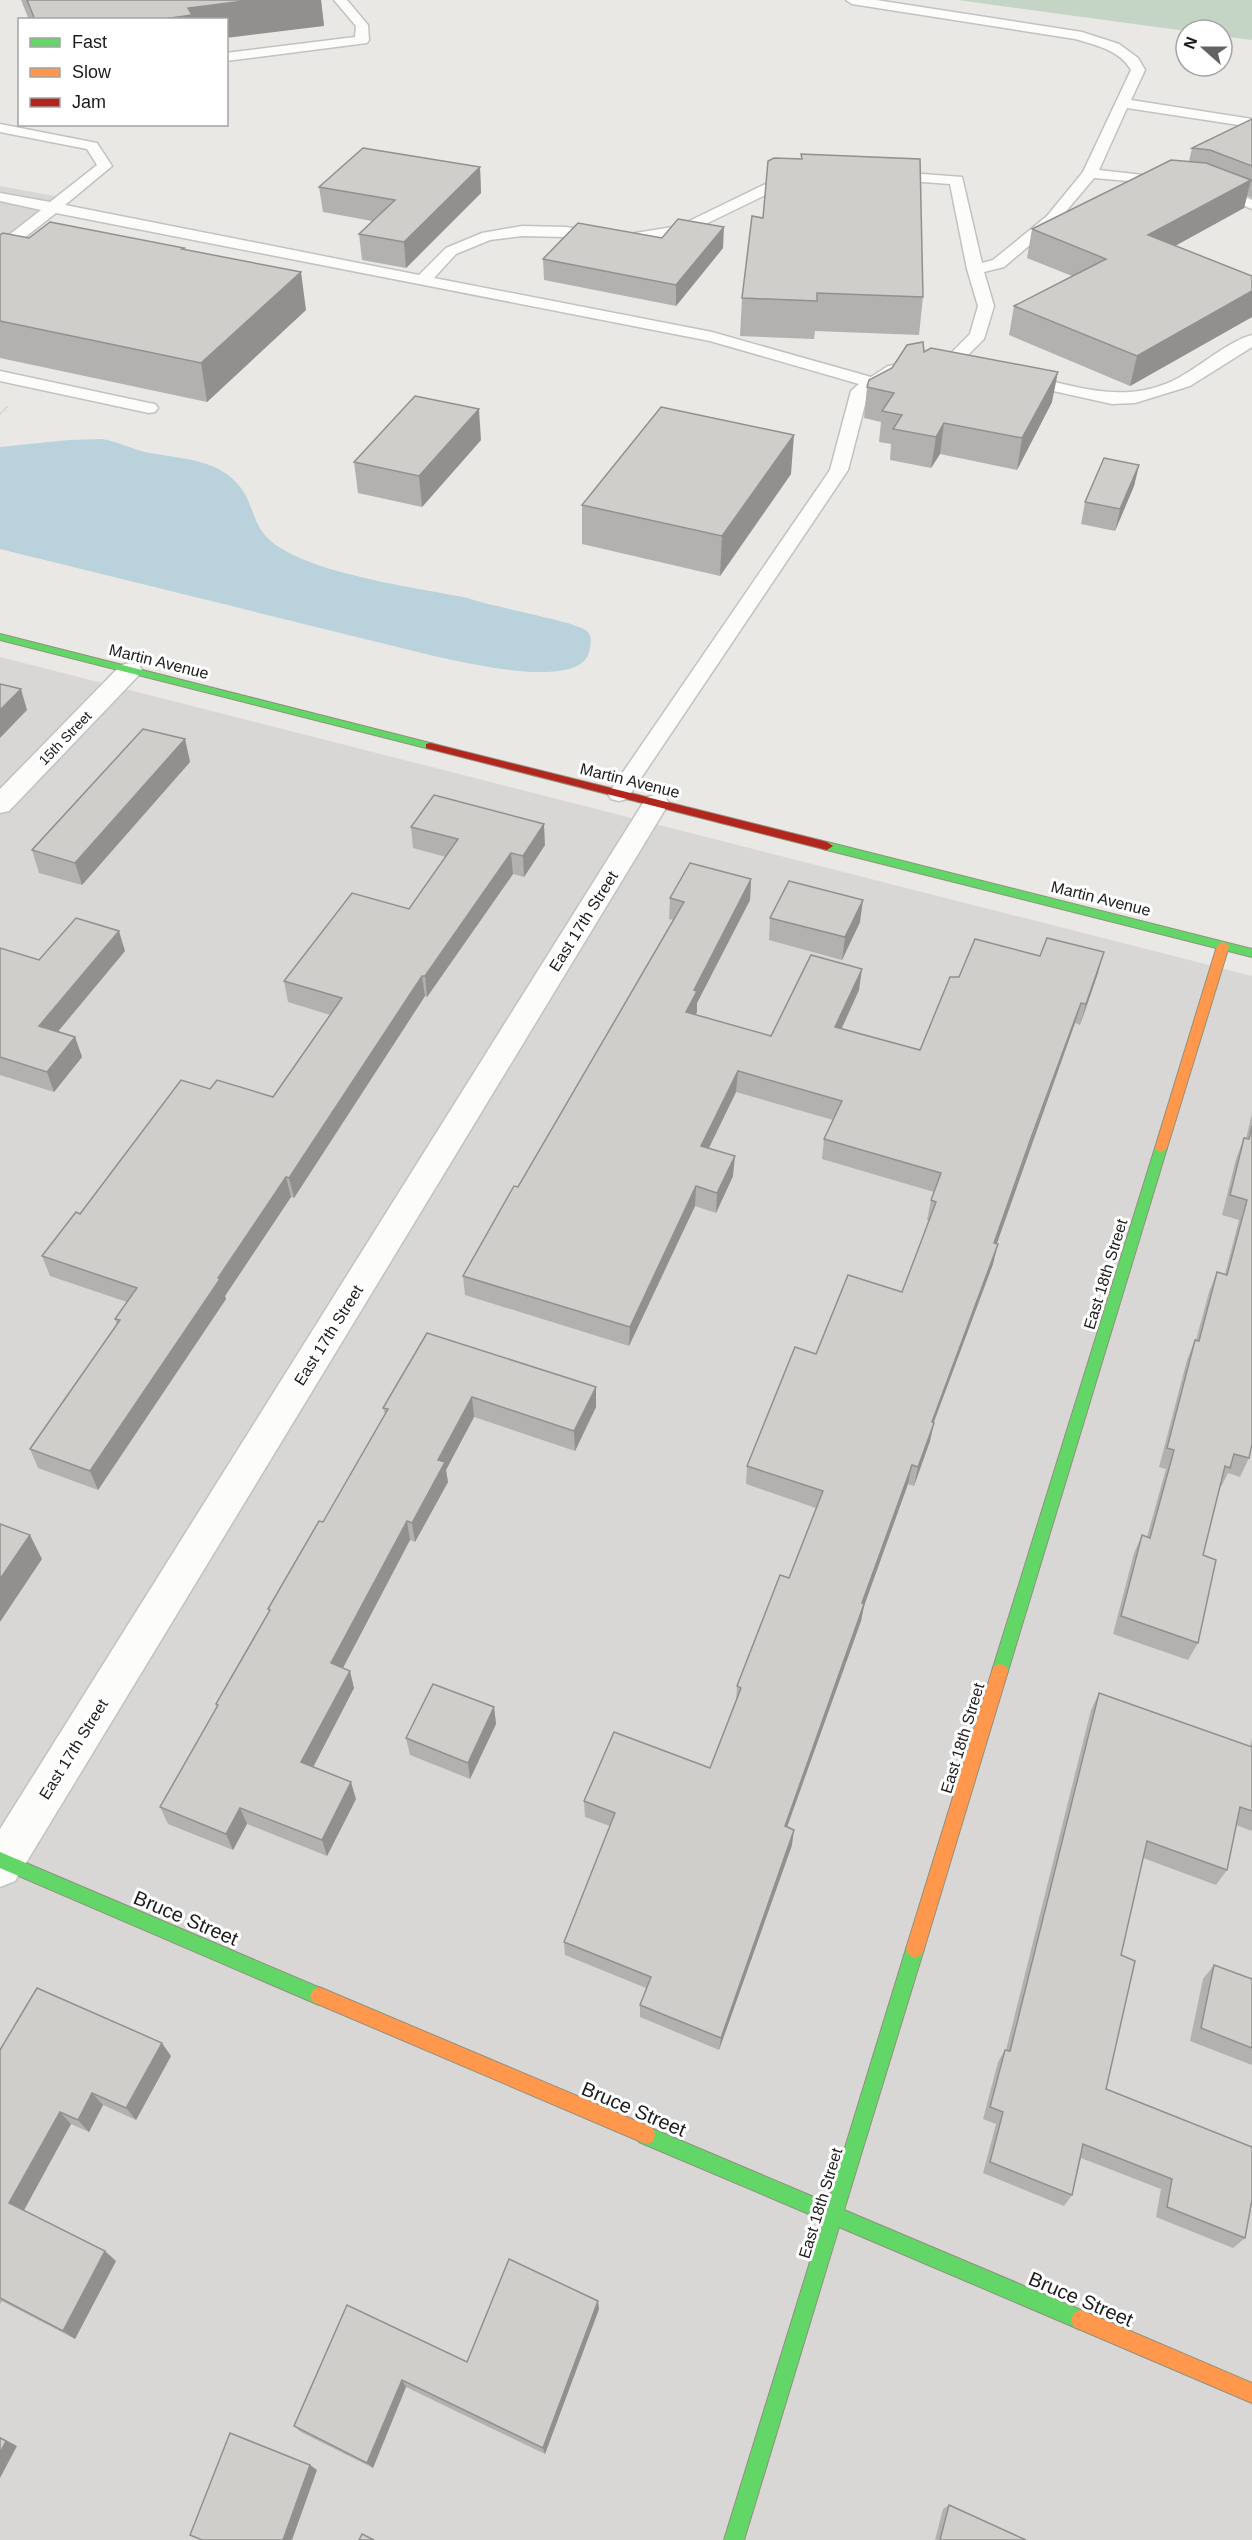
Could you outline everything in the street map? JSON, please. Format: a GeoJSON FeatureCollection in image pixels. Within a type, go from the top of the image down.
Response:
{"type":"FeatureCollection","features":[{"type":"Feature","properties":{"kind":"street","name":"Martin Avenue"},"geometry":{"type":"LineString","coordinates":[[0,637],[1252,953]]}},
{"type":"Feature","properties":{"kind":"street","name":"15th Street"},"geometry":{"type":"LineString","coordinates":[[0,805],[130,670]]}},
{"type":"Feature","properties":{"kind":"street","name":"East 17th Street"},"geometry":{"type":"LineString","coordinates":[[1,1863],[656,803]]}},
{"type":"Feature","properties":{"kind":"street","name":"East 18th Street"},"geometry":{"type":"LineString","coordinates":[[734,2540],[1223,946]]}},
{"type":"Feature","properties":{"kind":"street","name":"Bruce Street"},"geometry":{"type":"LineString","coordinates":[[1,1863],[1252,2393]]}},
{"type":"Feature","properties":{"kind":"lane"},"geometry":{"type":"LineString","coordinates":[[228,57],[362,40],[362,25],[340,0]]}},
{"type":"Feature","properties":{"kind":"lane"},"geometry":{"type":"LineString","coordinates":[[852,0],[1077,35],[1114,47],[1133,61],[1138,70],[1090,173],[1052,219],[998,264],[975,269]]}},
{"type":"Feature","properties":{"kind":"lane"},"geometry":{"type":"LineString","coordinates":[[1122,103],[1252,123]]}},
{"type":"Feature","properties":{"kind":"lane"},"geometry":{"type":"LineString","coordinates":[[0,129],[92,146],[105,166],[56,208],[0,250]]}},
{"type":"Feature","properties":{"kind":"lane"},"geometry":{"type":"LineString","coordinates":[[1090,173],[1203,184],[1252,205]]}},
{"type":"Feature","properties":{"kind":"lane"},"geometry":{"type":"LineString","coordinates":[[863,175],[957,180],[975,269],[986,306],[978,336],[954,359]]}},
{"type":"Feature","properties":{"kind":"lane"},"geometry":{"type":"LineString","coordinates":[[423,280],[451,251],[487,236],[522,231],[566,232],[623,240],[683,230],[783,181],[818,176]]}},
{"type":"Feature","properties":{"kind":"lane"},"geometry":{"type":"LineString","coordinates":[[0,197],[712,337],[873,383]]}},
{"type":"Feature","properties":{"kind":"lane"},"geometry":{"type":"LineString","coordinates":[[1008,375],[1112,399],[1135,398],[1184,382],[1252,340]]}},
{"type":"Feature","properties":{"kind":"lane"},"geometry":{"type":"LineString","coordinates":[[619,794],[839,470],[860,391],[894,370],[954,359],[976,365]]}},
{"type":"Feature","properties":{"kind":"lane"},"geometry":{"type":"LineString","coordinates":[[0,376],[148,408]]}},
{"type":"Feature","properties":{"kind":"shaded area"},"geometry":{"type":"Polygon","coordinates":[[[0,186],[71,199],[0,251],[0,186]]]}},
{"type":"Feature","properties":{"kind":"shaded area"},"geometry":{"type":"Polygon","coordinates":[[[0,657],[1252,976],[1252,2540],[0,2540],[0,657]]]}},
{"type":"Feature","properties":{"kind":"green space"},"geometry":{"type":"Polygon","coordinates":[[[958,0],[1252,0],[1252,40],[1234,38],[1234,18],[1174,18],[1174,29],[958,0]]]}},
{"type":"Feature","properties":{"kind":"water"},"geometry":{"type":"Polygon","coordinates":[[[102,439],[144,452],[200,462],[222,471],[241,488],[257,523],[266,536],[290,553],[312,563],[366,578],[468,598],[567,623],[587,631],[591,641],[590,648],[583,662],[568,669],[547,672],[497,668],[438,657],[0,549],[0,447],[102,439]]]}},
{"type":"Feature","properties":{"kind":"building"},"geometry":{"type":"Polygon","coordinates":[[[27,0],[252,0],[188,8],[192,15],[170,18],[34,18],[27,0]]]}},
{"type":"Feature","properties":{"kind":"building"},"geometry":{"type":"Polygon","coordinates":[[[1252,119],[1252,166],[1210,150],[1192,148],[1252,119]]]}},
{"type":"Feature","properties":{"kind":"building"},"geometry":{"type":"Polygon","coordinates":[[[363,148],[480,167],[404,242],[359,234],[395,200],[319,187],[363,148]]]}},
{"type":"Feature","properties":{"kind":"building"},"geometry":{"type":"Polygon","coordinates":[[[801,154],[920,159],[923,297],[817,293],[817,301],[742,298],[752,216],[763,218],[768,161],[774,158],[802,159],[801,154]]]}},
{"type":"Feature","properties":{"kind":"building"},"geometry":{"type":"Polygon","coordinates":[[[1171,160],[1206,163],[1251,180],[1148,235],[1252,276],[1252,291],[1137,356],[1014,306],[1106,259],[1032,229],[1171,160]]]}},
{"type":"Feature","properties":{"kind":"building"},"geometry":{"type":"Polygon","coordinates":[[[678,219],[724,227],[676,285],[543,259],[578,223],[662,238],[678,219]]]}},
{"type":"Feature","properties":{"kind":"building"},"geometry":{"type":"Polygon","coordinates":[[[50,222],[301,272],[201,363],[0,321],[0,235],[3,233],[29,238],[50,222]]]}},
{"type":"Feature","properties":{"kind":"building"},"geometry":{"type":"Polygon","coordinates":[[[923,342],[924,352],[931,348],[1058,372],[1022,438],[944,423],[936,437],[893,429],[902,415],[882,411],[894,393],[867,387],[869,380],[892,368],[907,345],[923,342]]]}},
{"type":"Feature","properties":{"kind":"building"},"geometry":{"type":"Polygon","coordinates":[[[415,396],[479,409],[419,476],[354,462],[415,396]]]}},
{"type":"Feature","properties":{"kind":"building"},"geometry":{"type":"Polygon","coordinates":[[[661,407],[794,435],[722,536],[582,505],[661,407]]]}},
{"type":"Feature","properties":{"kind":"building"},"geometry":{"type":"Polygon","coordinates":[[[1104,458],[1139,465],[1120,509],[1085,502],[1104,458]]]}},
{"type":"Feature","properties":{"kind":"building"},"geometry":{"type":"Polygon","coordinates":[[[0,684],[21,689],[0,710],[0,684]]]}},
{"type":"Feature","properties":{"kind":"building"},"geometry":{"type":"Polygon","coordinates":[[[143,729],[185,739],[75,863],[32,850],[143,729]]]}},
{"type":"Feature","properties":{"kind":"building"},"geometry":{"type":"Polygon","coordinates":[[[434,795],[544,824],[523,856],[511,853],[425,976],[422,976],[289,1178],[286,1177],[90,1471],[30,1449],[120,1320],[115,1319],[137,1288],[42,1256],[76,1212],[80,1214],[181,1080],[210,1089],[217,1080],[273,1097],[342,998],[284,981],[352,893],[409,909],[458,839],[411,827],[434,795]]]}},
{"type":"Feature","properties":{"kind":"building"},"geometry":{"type":"Polygon","coordinates":[[[690,863],[751,879],[694,990],[697,991],[686,1012],[771,1036],[811,955],[862,969],[835,1027],[920,1050],[950,977],[959,977],[975,939],[1040,956],[1047,938],[1104,952],[1086,1004],[1081,1003],[1031,1138],[994,1243],[998,1244],[932,1422],[934,1423],[918,1467],[912,1465],[862,1603],[864,1604],[785,1826],[794,1830],[721,2038],[640,2005],[651,1977],[564,1942],[615,1813],[584,1801],[614,1732],[710,1768],[741,1688],[737,1686],[780,1575],[789,1578],[823,1491],[747,1466],[795,1347],[816,1354],[848,1275],[902,1292],[936,1202],[931,1200],[941,1173],[824,1139],[842,1101],[738,1071],[701,1146],[735,1156],[717,1193],[696,1186],[630,1327],[463,1276],[514,1186],[518,1187],[684,902],[670,898],[690,863]]]}},
{"type":"Feature","properties":{"kind":"building"},"geometry":{"type":"Polygon","coordinates":[[[789,881],[863,900],[845,937],[770,918],[789,881]]]}},
{"type":"Feature","properties":{"kind":"building"},"geometry":{"type":"Polygon","coordinates":[[[76,918],[119,931],[39,1026],[75,1037],[47,1072],[0,1057],[0,948],[39,960],[76,918]]]}},
{"type":"Feature","properties":{"kind":"building"},"geometry":{"type":"Polygon","coordinates":[[[1252,1126],[1252,1444],[1249,1458],[1234,1454],[1230,1468],[1225,1466],[1203,1555],[1216,1560],[1198,1643],[1121,1616],[1142,1535],[1150,1538],[1174,1450],[1167,1448],[1195,1340],[1199,1341],[1217,1272],[1227,1275],[1247,1200],[1230,1195],[1244,1138],[1249,1139],[1252,1126]]]}},
{"type":"Feature","properties":{"kind":"building"},"geometry":{"type":"Polygon","coordinates":[[[427,1333],[596,1387],[574,1431],[472,1397],[438,1460],[445,1462],[412,1523],[407,1521],[331,1663],[350,1671],[301,1762],[351,1782],[322,1840],[240,1808],[226,1834],[160,1807],[270,1610],[268,1609],[319,1521],[323,1522],[388,1409],[383,1408],[427,1333]]]}},
{"type":"Feature","properties":{"kind":"building"},"geometry":{"type":"Polygon","coordinates":[[[0,1524],[30,1535],[0,1579],[0,1524]]]}},
{"type":"Feature","properties":{"kind":"building"},"geometry":{"type":"Polygon","coordinates":[[[433,1684],[494,1707],[468,1763],[406,1738],[433,1684]]]}},
{"type":"Feature","properties":{"kind":"building"},"geometry":{"type":"Polygon","coordinates":[[[1099,1693],[1252,1747],[1252,1811],[1240,1807],[1227,1870],[1147,1841],[1121,1955],[1135,1961],[1106,2089],[1252,2147],[1252,2200],[1245,2238],[1167,2207],[1172,2179],[1083,2144],[1072,2195],[990,2162],[1003,2112],[990,2107],[1005,2050],[1010,2051],[1099,1693]]]}},
{"type":"Feature","properties":{"kind":"building"},"geometry":{"type":"Polygon","coordinates":[[[1214,1965],[1252,1979],[1252,2048],[1201,2028],[1214,1965]]]}},
{"type":"Feature","properties":{"kind":"building"},"geometry":{"type":"Polygon","coordinates":[[[37,1988],[162,2043],[126,2108],[92,2093],[78,2120],[60,2112],[9,2203],[105,2251],[63,2331],[0,2298],[0,2050],[37,1988]]]}},
{"type":"Feature","properties":{"kind":"building"},"geometry":{"type":"Polygon","coordinates":[[[509,2259],[598,2301],[543,2448],[402,2380],[367,2463],[294,2426],[347,2305],[467,2362],[509,2259]]]}},
{"type":"Feature","properties":{"kind":"building"},"geometry":{"type":"Polygon","coordinates":[[[230,2433],[310,2465],[283,2540],[202,2540],[190,2535],[230,2433]]]}},
{"type":"Feature","properties":{"kind":"building"},"geometry":{"type":"Polygon","coordinates":[[[0,2438],[6,2441],[0,2453],[0,2438]]]}},
{"type":"Feature","properties":{"kind":"building"},"geometry":{"type":"Polygon","coordinates":[[[949,2505],[1026,2540],[940,2540],[949,2505]]]}},
{"type":"Feature","properties":{"kind":"building"},"geometry":{"type":"Polygon","coordinates":[[[362,2534],[374,2540],[359,2540],[362,2534]]]}},
{"type":"Feature","properties":{"kind":"traffic: fast"},"geometry":{"type":"LineString","coordinates":[[0,637],[430,746]]}},
{"type":"Feature","properties":{"kind":"traffic: fast"},"geometry":{"type":"LineString","coordinates":[[827,846],[1252,953]]}},
{"type":"Feature","properties":{"kind":"traffic: fast"},"geometry":{"type":"LineString","coordinates":[[1000,1671],[1161,1148]]}},
{"type":"Feature","properties":{"kind":"traffic: fast"},"geometry":{"type":"LineString","coordinates":[[0,1860],[319,1996]]}},
{"type":"Feature","properties":{"kind":"traffic: fast"},"geometry":{"type":"LineString","coordinates":[[734,2540],[915,1949]]}},
{"type":"Feature","properties":{"kind":"traffic: fast"},"geometry":{"type":"LineString","coordinates":[[646,2135],[1081,2320]]}},
{"type":"Feature","properties":{"kind":"traffic: slow"},"geometry":{"type":"LineString","coordinates":[[1161,1148],[1223,946]]}},
{"type":"Feature","properties":{"kind":"traffic: slow"},"geometry":{"type":"LineString","coordinates":[[915,1949],[1000,1671]]}},
{"type":"Feature","properties":{"kind":"traffic: slow"},"geometry":{"type":"LineString","coordinates":[[319,1996],[646,2135]]}},
{"type":"Feature","properties":{"kind":"traffic: slow"},"geometry":{"type":"LineString","coordinates":[[1081,2320],[1252,2393]]}},
{"type":"Feature","properties":{"kind":"traffic: jam"},"geometry":{"type":"LineString","coordinates":[[430,746],[827,846]]}}]}
